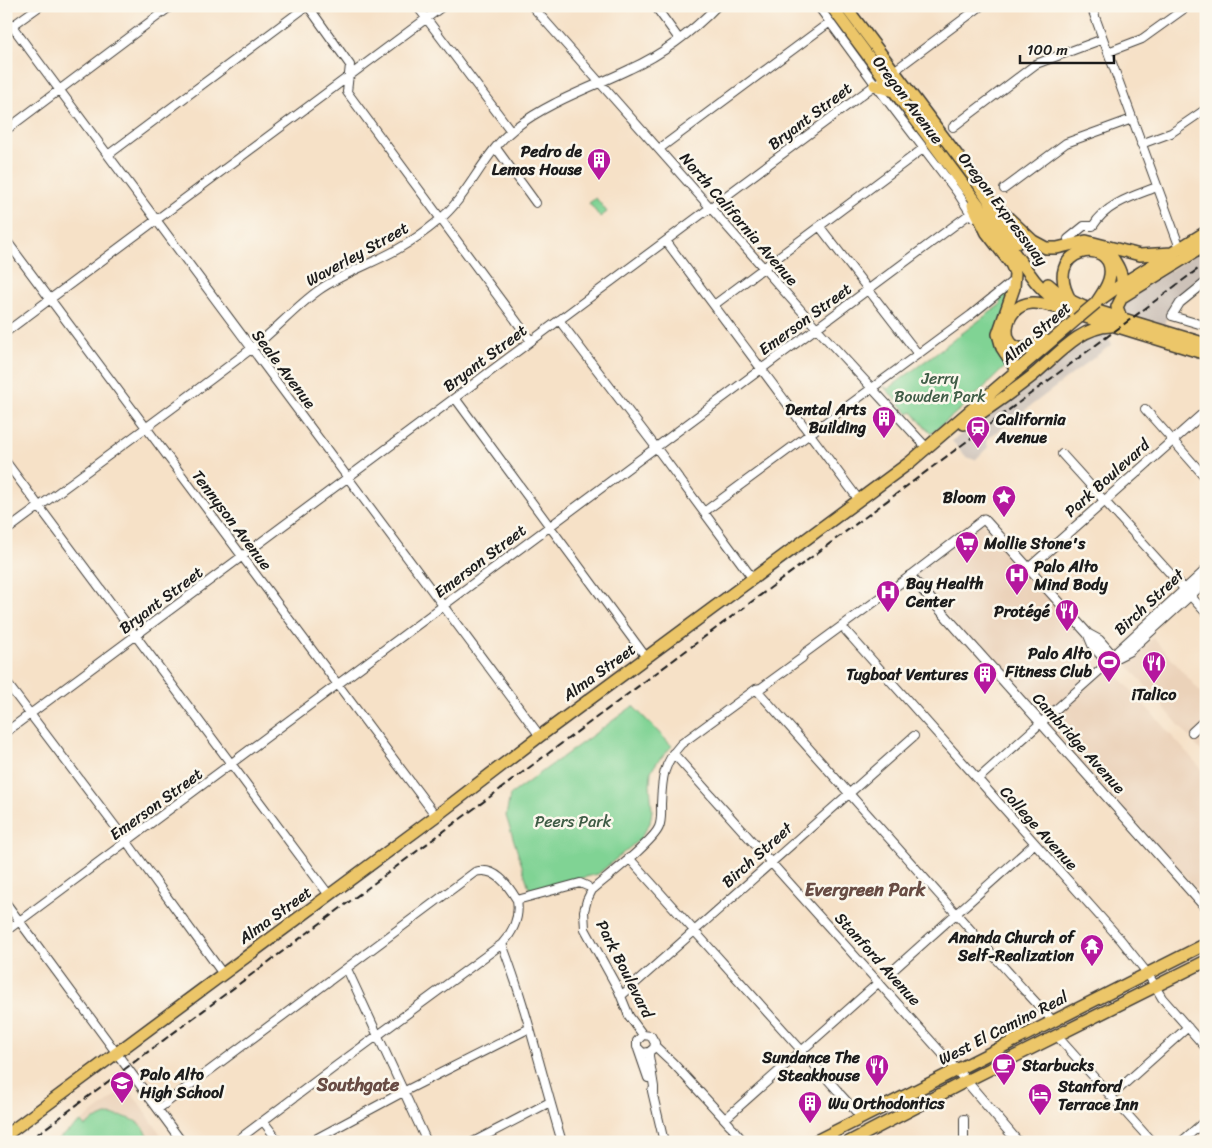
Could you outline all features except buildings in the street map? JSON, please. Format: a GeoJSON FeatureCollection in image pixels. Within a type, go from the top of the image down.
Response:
{"type":"FeatureCollection","features":[{"type":"Feature","properties":{"kind":"main road","name":"Oregon Expressway"},"geometry":{"type":"LineString","coordinates":[[831,6],[975,179],[1011,235],[1053,290],[1072,302],[1206,354]]}},
{"type":"Feature","properties":{"kind":"main road","name":"Oregon Expressway"},"geometry":{"type":"LineString","coordinates":[[845,6],[889,74],[894,91],[960,188],[1044,291],[1078,317],[1121,322],[1206,344]]}},
{"type":"Feature","properties":{"kind":"main road"},"geometry":{"type":"LineString","coordinates":[[875,85],[894,91]]}},
{"type":"Feature","properties":{"kind":"main road"},"geometry":{"type":"LineString","coordinates":[[960,188],[987,233]]}},
{"type":"Feature","properties":{"kind":"main road"},"geometry":{"type":"LineString","coordinates":[[991,202],[1033,241],[1041,246],[1051,248],[1086,241],[1140,255],[1176,251]]}},
{"type":"Feature","properties":{"kind":"main road","name":"Alma Street"},"geometry":{"type":"LineString","coordinates":[[8,1130],[117,1053],[859,500],[927,448],[1096,303],[1122,284],[1206,232]]}},
{"type":"Feature","properties":{"kind":"main road","name":"Oregon Avenue"},"geometry":{"type":"LineString","coordinates":[[987,233],[1011,264],[1015,278]]}},
{"type":"Feature","properties":{"kind":"main road"},"geometry":{"type":"LineString","coordinates":[[1095,243],[1104,247],[1111,255],[1119,268],[1123,279],[1122,284]]}},
{"type":"Feature","properties":{"kind":"main road"},"geometry":{"type":"LineString","coordinates":[[942,435],[984,411],[1030,378],[1085,333],[1100,326],[1121,322],[1118,308],[1122,298],[1206,245]]}},
{"type":"Feature","properties":{"kind":"main road"},"geometry":{"type":"LineString","coordinates":[[1072,302],[1063,283],[1065,267],[1075,254],[1090,251],[1103,256],[1110,269],[1108,284],[1096,303]]}},
{"type":"Feature","properties":{"kind":"main road"},"geometry":{"type":"LineString","coordinates":[[1015,278],[998,334],[1003,350],[1017,371]]}},
{"type":"Feature","properties":{"kind":"main road"},"geometry":{"type":"LineString","coordinates":[[1062,331],[1031,348],[1022,349],[1010,342],[1006,328],[1013,313],[1028,304],[1044,304],[1078,317]]}},
{"type":"Feature","properties":{"kind":"main road","name":"West El Camino Real"},"geometry":{"type":"LineString","coordinates":[[814,1142],[1206,944]]}},
{"type":"Feature","properties":{"kind":"main road","name":"West El Camino Real"},"geometry":{"type":"LineString","coordinates":[[849,1142],[1206,961]]}},
{"type":"Feature","properties":{"kind":"street"},"geometry":{"type":"LineString","coordinates":[[12,26],[40,6]]}},
{"type":"Feature","properties":{"kind":"street"},"geometry":{"type":"LineString","coordinates":[[6,130],[171,6]]}},
{"type":"Feature","properties":{"kind":"street"},"geometry":{"type":"LineString","coordinates":[[108,155],[307,6],[350,65],[347,92],[531,341]]}},
{"type":"Feature","properties":{"kind":"street"},"geometry":{"type":"LineString","coordinates":[[417,6],[511,131]]}},
{"type":"Feature","properties":{"kind":"street"},"geometry":{"type":"LineString","coordinates":[[6,332],[443,6]]}},
{"type":"Feature","properties":{"kind":"street","name":"North California Avenue"},"geometry":{"type":"LineString","coordinates":[[532,6],[817,328],[927,448]]}},
{"type":"Feature","properties":{"kind":"street"},"geometry":{"type":"LineString","coordinates":[[655,6],[679,39]]}},
{"type":"Feature","properties":{"kind":"street","name":"Waverley Street"},"geometry":{"type":"LineString","coordinates":[[6,530],[252,348],[321,288],[341,276],[398,250],[440,219],[464,194],[496,148],[511,131],[551,105],[652,58],[704,20],[717,6]]}},
{"type":"Feature","properties":{"kind":"street","name":"Oregon Avenue"},"geometry":{"type":"LineString","coordinates":[[818,6],[875,85],[924,148],[960,188],[970,214],[987,233]]}},
{"type":"Feature","properties":{"kind":"street","name":"Bryant Street"},"geometry":{"type":"LineString","coordinates":[[6,732],[981,6]]}},
{"type":"Feature","properties":{"kind":"street"},"geometry":{"type":"LineString","coordinates":[[1091,6],[1157,187],[1176,251]]}},
{"type":"Feature","properties":{"kind":"street"},"geometry":{"type":"LineString","coordinates":[[1108,52],[1142,39],[1188,6]]}},
{"type":"Feature","properties":{"kind":"street","name":"Seale Avenue"},"geometry":{"type":"LineString","coordinates":[[6,18],[540,736]]}},
{"type":"Feature","properties":{"kind":"street"},"geometry":{"type":"LineString","coordinates":[[659,149],[830,22]]}},
{"type":"Feature","properties":{"kind":"street"},"geometry":{"type":"LineString","coordinates":[[953,127],[1036,64],[1103,38]]}},
{"type":"Feature","properties":{"kind":"street"},"geometry":{"type":"LineString","coordinates":[[1141,144],[1171,133],[1206,109]]}},
{"type":"Feature","properties":{"kind":"street"},"geometry":{"type":"LineString","coordinates":[[1004,190],[1066,143],[1132,119]]}},
{"type":"Feature","properties":{"kind":"street"},"geometry":{"type":"LineString","coordinates":[[496,148],[536,203]]}},
{"type":"Feature","properties":{"kind":"street"},"geometry":{"type":"LineString","coordinates":[[714,305],[924,148]]}},
{"type":"Feature","properties":{"kind":"street"},"geometry":{"type":"LineString","coordinates":[[1068,238],[1084,226],[1093,226],[1102,214],[1119,202],[1157,187]]}},
{"type":"Feature","properties":{"kind":"street","name":"Emerson Street"},"geometry":{"type":"LineString","coordinates":[[6,931],[970,214]]}},
{"type":"Feature","properties":{"kind":"street"},"geometry":{"type":"LineString","coordinates":[[820,227],[918,354]]}},
{"type":"Feature","properties":{"kind":"street","name":"Tennyson Avenue"},"geometry":{"type":"LineString","coordinates":[[6,240],[436,816]]}},
{"type":"Feature","properties":{"kind":"street"},"geometry":{"type":"LineString","coordinates":[[666,241],[859,500]]}},
{"type":"Feature","properties":{"kind":"street"},"geometry":{"type":"LineString","coordinates":[[704,512],[918,354],[1012,283],[1015,278]]}},
{"type":"Feature","properties":{"kind":"street"},"geometry":{"type":"LineString","coordinates":[[1206,282],[1180,303],[1172,316],[1206,326]]}},
{"type":"Feature","properties":{"kind":"street"},"geometry":{"type":"LineString","coordinates":[[559,320],[753,579]]}},
{"type":"Feature","properties":{"kind":"street"},"geometry":{"type":"LineString","coordinates":[[455,398],[646,657]]}},
{"type":"Feature","properties":{"kind":"street"},"geometry":{"type":"LineString","coordinates":[[1145,409],[1206,478]]}},
{"type":"Feature","properties":{"kind":"street","name":"Park Boulevard"},"geometry":{"type":"LineString","coordinates":[[1029,568],[1206,411]]}},
{"type":"Feature","properties":{"kind":"street"},"geometry":{"type":"LineString","coordinates":[[1062,454],[1206,613]]}},
{"type":"Feature","properties":{"kind":"street"},"geometry":{"type":"LineString","coordinates":[[6,462],[329,895]]}},
{"type":"Feature","properties":{"kind":"street"},"geometry":{"type":"LineString","coordinates":[[984,519],[1088,634],[1092,646],[1112,660]]}},
{"type":"Feature","properties":{"kind":"street","name":"Park Boulevard"},"geometry":{"type":"LineString","coordinates":[[652,1049],[654,1040],[650,1036],[643,1035],[629,1016],[621,996],[587,932],[584,918],[587,900],[592,890],[650,839],[658,829],[661,818],[665,767],[681,744],[802,658],[802,654],[910,576],[984,519]]}},
{"type":"Feature","properties":{"kind":"street","name":"Birch Street"},"geometry":{"type":"LineString","coordinates":[[978,779],[1112,660],[1118,651],[1187,592],[1206,570]]}},
{"type":"Feature","properties":{"kind":"street","name":"Cambridge Avenue"},"geometry":{"type":"LineString","coordinates":[[910,576],[1206,908]]}},
{"type":"Feature","properties":{"kind":"street","name":"Birch Street"},"geometry":{"type":"LineString","coordinates":[[1187,592],[1206,581]]}},
{"type":"Feature","properties":{"kind":"street","name":"College Avenue"},"geometry":{"type":"LineString","coordinates":[[846,631],[1121,940],[1148,974],[1162,998],[1206,1048]]}},
{"type":"Feature","properties":{"kind":"street"},"geometry":{"type":"LineString","coordinates":[[6,682],[127,842],[223,974]]}},
{"type":"Feature","properties":{"kind":"street"},"geometry":{"type":"LineString","coordinates":[[756,689],[1053,1021]]}},
{"type":"Feature","properties":{"kind":"street"},"geometry":{"type":"LineString","coordinates":[[1192,732],[1206,719]]}},
{"type":"Feature","properties":{"kind":"street","name":"Birch Street"},"geometry":{"type":"LineString","coordinates":[[621,996],[914,736]]}},
{"type":"Feature","properties":{"kind":"street","name":"Stanford Avenue"},"geometry":{"type":"LineString","coordinates":[[674,753],[956,1069],[1018,1142]]}},
{"type":"Feature","properties":{"kind":"street"},"geometry":{"type":"LineString","coordinates":[[890,973],[1034,844]]}},
{"type":"Feature","properties":{"kind":"street"},"geometry":{"type":"LineString","coordinates":[[629,858],[862,1118]]}},
{"type":"Feature","properties":{"kind":"street"},"geometry":{"type":"LineString","coordinates":[[158,1109],[475,872],[482,870],[494,873],[499,877],[517,900],[518,908],[513,930],[502,944],[378,1034],[235,1142]]}},
{"type":"Feature","properties":{"kind":"street"},"geometry":{"type":"LineString","coordinates":[[517,900],[580,884],[587,886]]}},
{"type":"Feature","properties":{"kind":"street"},"geometry":{"type":"LineString","coordinates":[[6,903],[182,1142]]}},
{"type":"Feature","properties":{"kind":"street"},"geometry":{"type":"LineString","coordinates":[[502,944],[515,978],[562,1142]]}},
{"type":"Feature","properties":{"kind":"street"},"geometry":{"type":"LineString","coordinates":[[347,969],[427,1142]]}},
{"type":"Feature","properties":{"kind":"street"},"geometry":{"type":"LineString","coordinates":[[729,1124],[801,1050],[879,982]]}},
{"type":"Feature","properties":{"kind":"street"},"geometry":{"type":"LineString","coordinates":[[1112,1096],[1188,1027]]}},
{"type":"Feature","properties":{"kind":"street"},"geometry":{"type":"LineString","coordinates":[[310,1142],[403,1092],[530,1028]]}},
{"type":"Feature","properties":{"kind":"street","name":"Park Boulevard"},"geometry":{"type":"LineString","coordinates":[[638,1049],[637,1041],[643,1035]]}},
{"type":"Feature","properties":{"kind":"street"},"geometry":{"type":"LineString","coordinates":[[1057,1036],[1152,1142]]}},
{"type":"Feature","properties":{"kind":"street"},"geometry":{"type":"LineString","coordinates":[[638,1049],[643,1053],[652,1049]]}},
{"type":"Feature","properties":{"kind":"street"},"geometry":{"type":"LineString","coordinates":[[638,1049],[654,1094],[664,1142]]}},
{"type":"Feature","properties":{"kind":"street"},"geometry":{"type":"LineString","coordinates":[[652,1049],[649,1063],[654,1094]]}},
{"type":"Feature","properties":{"kind":"street"},"geometry":{"type":"LineString","coordinates":[[652,1049],[673,1063],[744,1142]]}},
{"type":"Feature","properties":{"kind":"street"},"geometry":{"type":"LineString","coordinates":[[473,1142],[550,1102]]}},
{"type":"Feature","properties":{"kind":"street"},"geometry":{"type":"LineString","coordinates":[[964,1119],[964,1142]]}},
{"type":"Feature","properties":{"kind":"street"},"geometry":{"type":"LineString","coordinates":[[1181,1142],[1206,1120]]}},
{"type":"Feature","properties":{"kind":"street"},"geometry":{"type":"LineString","coordinates":[[264,1121],[279,1142]]}},
{"type":"Feature","properties":{"kind":"shaded area"},"geometry":{"type":"Polygon","coordinates":[[[1206,247],[1206,276],[1174,301],[1164,324],[1127,314],[1124,304],[1134,294],[1206,247]]]}},
{"type":"Feature","properties":{"kind":"shaded area"},"geometry":{"type":"Polygon","coordinates":[[[1102,329],[1112,344],[986,440],[988,447],[975,460],[966,457],[952,441],[1102,329]]]}},
{"type":"Feature","properties":{"kind":"shaded area"},"geometry":{"type":"Polygon","coordinates":[[[982,523],[1206,774],[1206,899],[911,576],[982,523]]]}},
{"type":"Feature","properties":{"kind":"shaded area"},"geometry":{"type":"Polygon","coordinates":[[[1153,638],[1206,698],[1206,757],[1126,663],[1153,638]]]}},
{"type":"Feature","properties":{"kind":"shaded area","name":"Palo Alto High School"},"geometry":{"type":"Polygon","coordinates":[[[128,1087],[166,1142],[54,1142],[128,1087]]]}},
{"type":"Feature","properties":{"kind":"green space"},"geometry":{"type":"Polygon","coordinates":[[[596,198],[607,212],[600,217],[589,203],[596,198]]]}},
{"type":"Feature","properties":{"kind":"green space","name":"Jerry Bowden Park"},"geometry":{"type":"Polygon","coordinates":[[[1009,292],[1006,366],[970,401],[931,434],[912,412],[909,414],[883,386],[888,389],[1001,304],[999,297],[1009,292]]]}},
{"type":"Feature","properties":{"kind":"green space","name":"Peers Park"},"geometry":{"type":"Polygon","coordinates":[[[633,706],[672,746],[651,771],[652,810],[650,823],[640,839],[598,874],[530,891],[506,816],[510,795],[633,706]]]}},
{"type":"Feature","properties":{"kind":"green space"},"geometry":{"type":"Polygon","coordinates":[[[106,1115],[121,1116],[134,1120],[144,1128],[151,1142],[54,1142],[81,1122],[85,1127],[92,1121],[106,1115]]]}},
{"type":"Feature","properties":{"kind":"railway"},"geometry":{"type":"LineString","coordinates":[[27,1142],[1206,263]]}},
{"type":"Feature","properties":{"kind":"place","name":"Pedro de Lemos House"},"geometry":{"type":"Point","coordinates":[599,181]}},
{"type":"Feature","properties":{"kind":"place","name":"Dental Arts Building"},"geometry":{"type":"Point","coordinates":[884,439]}},
{"type":"Feature","properties":{"kind":"place","name":"California Avenue"},"geometry":{"type":"Point","coordinates":[978,449]}},
{"type":"Feature","properties":{"kind":"place","name":"Bloom"},"geometry":{"type":"Point","coordinates":[1004,518]}},
{"type":"Feature","properties":{"kind":"place","name":"Mollie Stone's"},"geometry":{"type":"Point","coordinates":[967,564]}},
{"type":"Feature","properties":{"kind":"place","name":"Palo Alto Mind Body"},"geometry":{"type":"Point","coordinates":[1017,596]}},
{"type":"Feature","properties":{"kind":"place","name":"Bay Health Center"},"geometry":{"type":"Point","coordinates":[888,613]}},
{"type":"Feature","properties":{"kind":"place","name":"Protégé"},"geometry":{"type":"Point","coordinates":[1067,632]}},
{"type":"Feature","properties":{"kind":"place","name":"Palo Alto Fitness Club"},"geometry":{"type":"Point","coordinates":[1109,683]}},
{"type":"Feature","properties":{"kind":"place","name":"iTalico"},"geometry":{"type":"Point","coordinates":[1154,684]}},
{"type":"Feature","properties":{"kind":"place","name":"Tugboat Ventures"},"geometry":{"type":"Point","coordinates":[985,695]}},
{"type":"Feature","properties":{"kind":"place","name":"Ananda Church of Self-Realization"},"geometry":{"type":"Point","coordinates":[1092,967]}},
{"type":"Feature","properties":{"kind":"place","name":"Starbucks"},"geometry":{"type":"Point","coordinates":[1004,1086]}},
{"type":"Feature","properties":{"kind":"place","name":"Sundance The Steakhouse"},"geometry":{"type":"Point","coordinates":[877,1087]}},
{"type":"Feature","properties":{"kind":"place","name":"Palo Alto High School"},"geometry":{"type":"Point","coordinates":[122,1104]}},
{"type":"Feature","properties":{"kind":"place","name":"Stanford Terrace Inn"},"geometry":{"type":"Point","coordinates":[1040,1116]}},
{"type":"Feature","properties":{"kind":"place","name":"Wu Orthodontics"},"geometry":{"type":"Point","coordinates":[810,1124]}},
{"type":"Feature","properties":{"kind":"district","name":"Evergreen Park"},"geometry":{"type":"Point","coordinates":[865,890]}},
{"type":"Feature","properties":{"kind":"district","name":"Southgate"},"geometry":{"type":"Point","coordinates":[358,1085]}}]}
